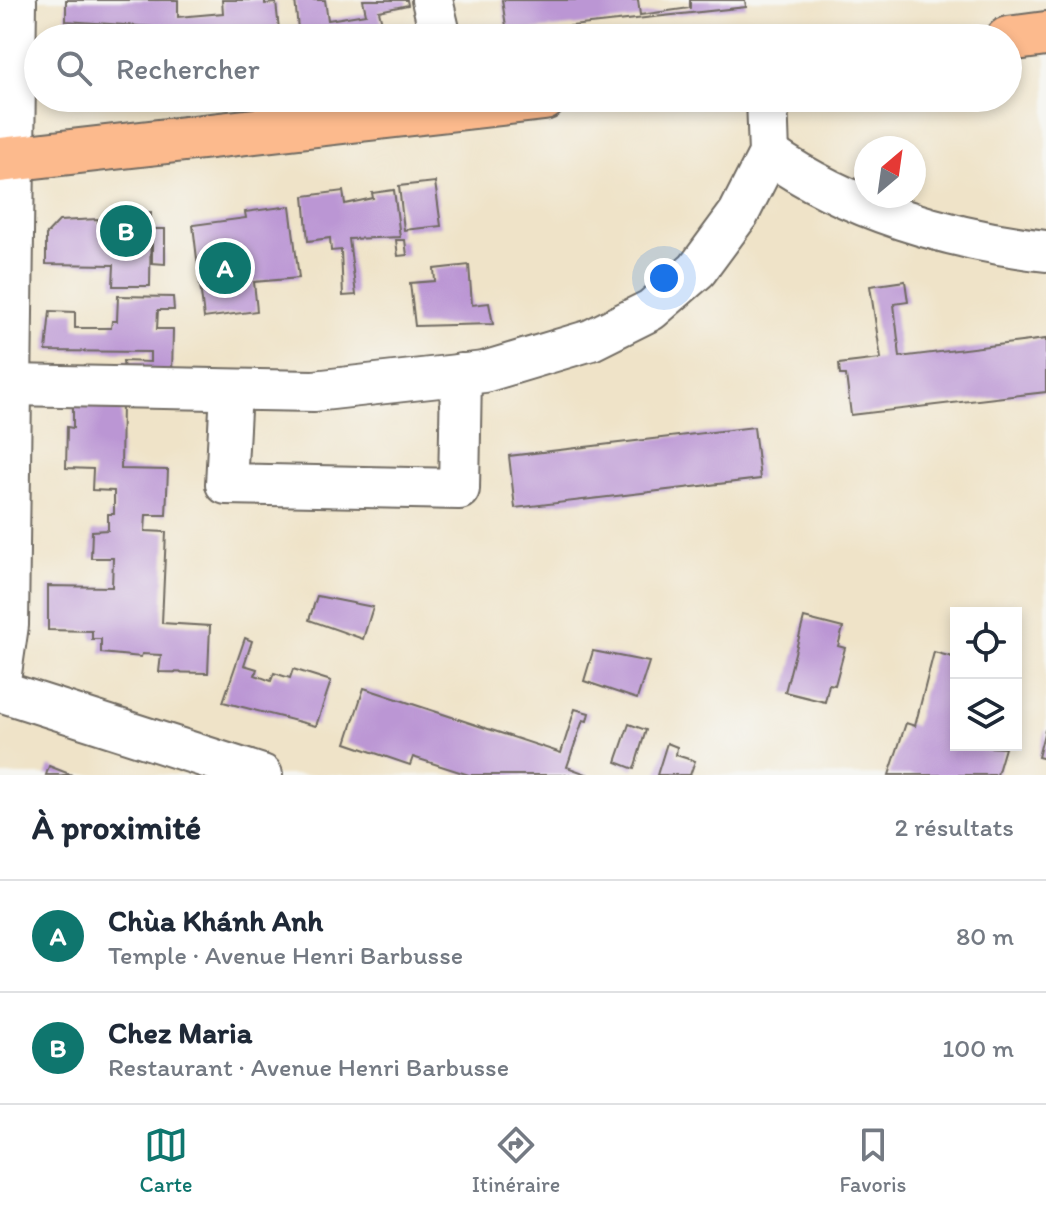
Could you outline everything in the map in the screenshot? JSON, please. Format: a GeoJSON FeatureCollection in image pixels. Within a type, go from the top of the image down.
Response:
{"type":"FeatureCollection","features":[{"type":"Feature","properties":{"kind":"main road"},"geometry":{"type":"LineString","coordinates":[[1022,37],[1046,34]]}},
{"type":"Feature","properties":{"kind":"main road"},"geometry":{"type":"LineString","coordinates":[[6,159],[385,112]]}},
{"type":"Feature","properties":{"kind":"street"},"geometry":{"type":"LineString","coordinates":[[0,680],[8,625],[11,385],[6,159],[16,0]]}},
{"type":"Feature","properties":{"kind":"street"},"geometry":{"type":"LineString","coordinates":[[432,0],[438,24]]}},
{"type":"Feature","properties":{"kind":"street"},"geometry":{"type":"LineString","coordinates":[[11,385],[314,391],[484,372],[591,340],[651,310],[697,270],[739,213],[769,154],[768,112]]}},
{"type":"Feature","properties":{"kind":"street"},"geometry":{"type":"LineString","coordinates":[[769,154],[796,173],[881,211],[986,244],[1046,251]]}},
{"type":"Feature","properties":{"kind":"street"},"geometry":{"type":"LineString","coordinates":[[231,391],[226,484],[459,489],[461,374]]}},
{"type":"Feature","properties":{"kind":"street"},"geometry":{"type":"LineString","coordinates":[[0,691],[262,775]]}},
{"type":"Feature","properties":{"kind":"building"},"geometry":{"type":"Polygon","coordinates":[[[66,0],[178,0],[178,17],[223,13],[222,0],[265,0],[265,4],[276,3],[278,24],[110,24],[66,21],[66,0]]]}},
{"type":"Feature","properties":{"kind":"building"},"geometry":{"type":"Polygon","coordinates":[[[295,0],[325,0],[328,20],[366,14],[363,0],[407,0],[408,5],[379,11],[382,24],[298,24],[295,0]]]}},
{"type":"Feature","properties":{"kind":"building"},"geometry":{"type":"Polygon","coordinates":[[[502,0],[638,0],[640,15],[690,8],[690,0],[745,0],[746,7],[590,24],[506,24],[502,0]]]}},
{"type":"Feature","properties":{"kind":"building"},"geometry":{"type":"Polygon","coordinates":[[[435,182],[441,226],[404,230],[399,186],[435,182]]]}},
{"type":"Feature","properties":{"kind":"building"},"geometry":{"type":"Polygon","coordinates":[[[394,190],[400,237],[349,239],[356,295],[343,296],[341,250],[331,251],[330,238],[308,241],[304,196],[343,191],[345,204],[373,198],[372,193],[394,190]]]}},
{"type":"Feature","properties":{"kind":"building"},"geometry":{"type":"Polygon","coordinates":[[[290,206],[299,278],[254,282],[257,311],[204,318],[193,225],[246,218],[245,212],[290,206]]]}},
{"type":"Feature","properties":{"kind":"building"},"geometry":{"type":"Polygon","coordinates":[[[151,213],[150,286],[113,286],[114,265],[46,264],[46,235],[59,221],[98,219],[98,223],[109,223],[109,216],[151,213]]]}},
{"type":"Feature","properties":{"kind":"building"},"geometry":{"type":"Polygon","coordinates":[[[152,229],[165,229],[165,264],[152,263],[152,229]]]}},
{"type":"Feature","properties":{"kind":"building"},"geometry":{"type":"Polygon","coordinates":[[[396,240],[405,240],[407,255],[398,256],[396,240]]]}},
{"type":"Feature","properties":{"kind":"building"},"geometry":{"type":"Polygon","coordinates":[[[469,265],[472,305],[489,303],[493,324],[415,326],[410,283],[435,281],[434,269],[469,265]]]}},
{"type":"Feature","properties":{"kind":"building"},"geometry":{"type":"Polygon","coordinates":[[[905,281],[908,302],[894,304],[900,357],[1046,339],[1046,392],[851,415],[846,375],[840,375],[839,364],[881,359],[870,286],[905,281]]]}},
{"type":"Feature","properties":{"kind":"building"},"geometry":{"type":"Polygon","coordinates":[[[118,296],[173,297],[174,310],[158,310],[157,329],[173,329],[172,374],[124,373],[123,361],[150,362],[150,352],[46,351],[50,311],[75,312],[75,328],[111,328],[112,321],[117,321],[118,296]]]}},
{"type":"Feature","properties":{"kind":"building"},"geometry":{"type":"Polygon","coordinates":[[[73,402],[122,402],[121,469],[168,470],[166,515],[146,515],[145,531],[166,532],[162,623],[210,626],[208,673],[159,672],[161,655],[142,654],[141,657],[101,653],[101,639],[92,639],[92,631],[48,630],[48,586],[112,587],[113,558],[91,558],[92,531],[108,530],[108,514],[114,514],[114,491],[92,490],[93,469],[66,468],[67,427],[73,428],[73,402]]]}},
{"type":"Feature","properties":{"kind":"building"},"geometry":{"type":"Polygon","coordinates":[[[754,427],[760,479],[515,508],[509,456],[754,427]]]}},
{"type":"Feature","properties":{"kind":"building"},"geometry":{"type":"Polygon","coordinates":[[[317,596],[373,607],[363,639],[309,620],[317,596]]]}},
{"type":"Feature","properties":{"kind":"building"},"geometry":{"type":"Polygon","coordinates":[[[804,618],[843,628],[838,646],[845,648],[835,685],[829,684],[825,702],[785,692],[804,618]]]}},
{"type":"Feature","properties":{"kind":"building"},"geometry":{"type":"Polygon","coordinates":[[[245,638],[252,641],[244,665],[257,669],[255,675],[271,681],[274,673],[290,678],[293,669],[331,681],[316,726],[223,702],[245,638]]]}},
{"type":"Feature","properties":{"kind":"building"},"geometry":{"type":"Polygon","coordinates":[[[593,651],[649,662],[637,699],[584,681],[593,651]]]}},
{"type":"Feature","properties":{"kind":"building"},"geometry":{"type":"Polygon","coordinates":[[[934,652],[950,656],[950,751],[1004,751],[997,775],[889,775],[906,723],[915,726],[934,652]]]}},
{"type":"Feature","properties":{"kind":"building"},"geometry":{"type":"Polygon","coordinates":[[[364,688],[561,753],[575,709],[589,713],[587,721],[583,720],[567,767],[589,775],[469,775],[413,757],[410,765],[346,743],[364,688]]]}},
{"type":"Feature","properties":{"kind":"building"},"geometry":{"type":"Polygon","coordinates":[[[629,724],[646,730],[634,769],[616,762],[629,724]]]}},
{"type":"Feature","properties":{"kind":"building"},"geometry":{"type":"Polygon","coordinates":[[[1046,730],[1046,759],[1038,757],[1046,730]]]}},
{"type":"Feature","properties":{"kind":"building"},"geometry":{"type":"Polygon","coordinates":[[[667,743],[677,747],[676,755],[695,761],[690,775],[657,775],[667,743]]]}},
{"type":"Feature","properties":{"kind":"building"},"geometry":{"type":"Polygon","coordinates":[[[49,766],[72,775],[46,775],[49,766]]]}},
{"type":"Feature","properties":{"kind":"place","name":"Chez Maria"},"geometry":{"type":"Point","coordinates":[126,231]}},
{"type":"Feature","properties":{"kind":"place","name":"Chùa Khánh Anh"},"geometry":{"type":"Point","coordinates":[225,268]}}]}
